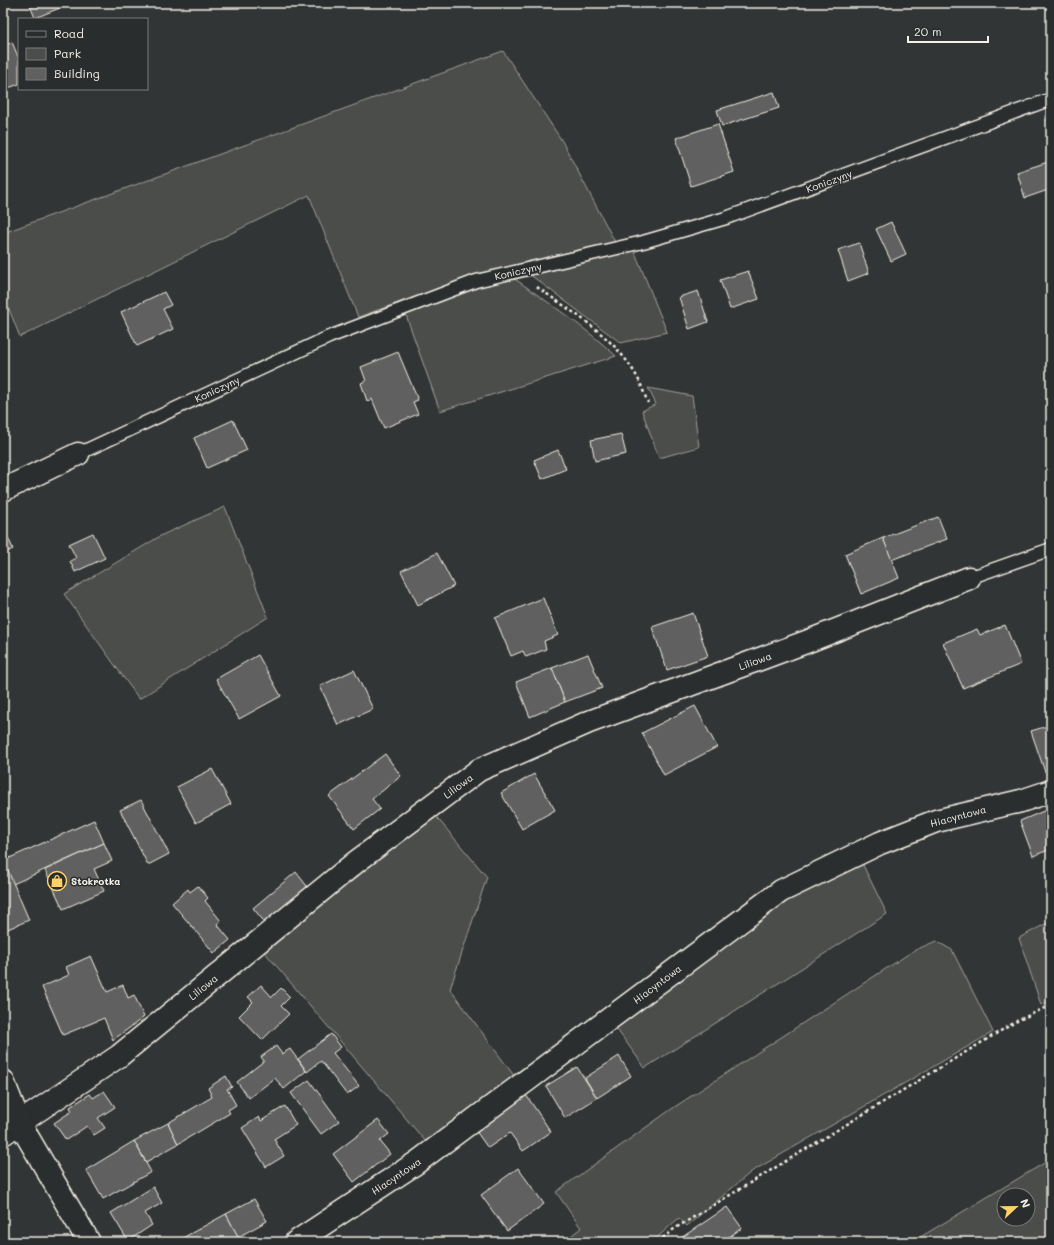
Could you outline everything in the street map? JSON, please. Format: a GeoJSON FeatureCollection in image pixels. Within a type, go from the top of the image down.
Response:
{"type":"FeatureCollection","features":[{"type":"Feature","properties":{"kind":"street","name":"Koniczyny"},"geometry":{"type":"LineString","coordinates":[[3,490],[78,454]]}},
{"type":"Feature","properties":{"kind":"street","name":"Liliowa"},"geometry":{"type":"LineString","coordinates":[[11,1129],[119,1056],[356,862],[479,770],[589,722],[806,642],[969,578]]}},
{"type":"Feature","properties":{"kind":"street","name":"Hiacyntowa"},"geometry":{"type":"LineString","coordinates":[[296,1242],[416,1162],[781,891],[880,843],[936,821],[1021,801],[1051,791]]}},
{"type":"Feature","properties":{"kind":"street"},"geometry":{"type":"LineString","coordinates":[[3,1081],[11,1129],[89,1242]]}},
{"type":"Feature","properties":{"kind":"lane","name":"Koniczyny"},"geometry":{"type":"LineString","coordinates":[[78,454],[329,337],[476,282],[644,242],[726,218],[1051,99]]}},
{"type":"Feature","properties":{"kind":"lane"},"geometry":{"type":"LineString","coordinates":[[969,578],[1051,549]]}},
{"type":"Feature","properties":{"kind":"path"},"geometry":{"type":"LineString","coordinates":[[515,272],[583,320],[615,346],[637,375],[648,403]]}},
{"type":"Feature","properties":{"kind":"path"},"geometry":{"type":"LineString","coordinates":[[658,1242],[674,1229],[1017,1021],[1051,1005]]}},
{"type":"Feature","properties":{"kind":"green space"},"geometry":{"type":"Polygon","coordinates":[[[503,51],[562,141],[615,242],[530,261],[463,280],[358,317],[309,195],[20,337],[3,294],[3,233],[503,51]]]}},
{"type":"Feature","properties":{"kind":"green space"},"geometry":{"type":"Polygon","coordinates":[[[634,250],[667,332],[621,343],[529,274],[634,250]]]}},
{"type":"Feature","properties":{"kind":"green space"},"geometry":{"type":"Polygon","coordinates":[[[515,279],[579,325],[616,356],[440,411],[406,315],[476,287],[515,279]]]}},
{"type":"Feature","properties":{"kind":"green space"},"geometry":{"type":"Polygon","coordinates":[[[648,388],[692,396],[699,447],[659,458],[642,411],[656,404],[648,388]]]}},
{"type":"Feature","properties":{"kind":"green space"},"geometry":{"type":"Polygon","coordinates":[[[225,507],[268,617],[139,699],[64,594],[162,535],[225,507]]]}},
{"type":"Feature","properties":{"kind":"green space"},"geometry":{"type":"Polygon","coordinates":[[[433,813],[487,877],[450,989],[515,1077],[426,1142],[262,949],[433,813]]]}},
{"type":"Feature","properties":{"kind":"green space"},"geometry":{"type":"Polygon","coordinates":[[[860,859],[887,914],[645,1068],[613,1024],[785,895],[860,859]]]}},
{"type":"Feature","properties":{"kind":"green space"},"geometry":{"type":"Polygon","coordinates":[[[1051,921],[1051,1000],[1041,1005],[1019,938],[1051,921]]]}},
{"type":"Feature","properties":{"kind":"green space"},"geometry":{"type":"Polygon","coordinates":[[[936,941],[952,950],[993,1032],[751,1172],[687,1226],[679,1218],[652,1242],[563,1242],[581,1228],[556,1192],[673,1108],[913,951],[936,941]]]}},
{"type":"Feature","properties":{"kind":"green space"},"geometry":{"type":"Polygon","coordinates":[[[1051,1159],[1051,1242],[912,1242],[996,1192],[996,1227],[1036,1227],[1036,1187],[1004,1187],[1051,1159]]]}},
{"type":"Feature","properties":{"kind":"building"},"geometry":{"type":"Polygon","coordinates":[[[29,3],[72,3],[35,18],[29,3]]]}},
{"type":"Feature","properties":{"kind":"building"},"geometry":{"type":"Polygon","coordinates":[[[12,42],[18,57],[18,84],[3,90],[3,46],[12,42]]]}},
{"type":"Feature","properties":{"kind":"building"},"geometry":{"type":"Polygon","coordinates":[[[774,92],[779,108],[722,126],[717,110],[774,92]]]}},
{"type":"Feature","properties":{"kind":"building"},"geometry":{"type":"Polygon","coordinates":[[[718,124],[734,172],[691,186],[676,138],[718,124]]]}},
{"type":"Feature","properties":{"kind":"building"},"geometry":{"type":"Polygon","coordinates":[[[1051,161],[1051,189],[1025,198],[1017,172],[1051,161]]]}},
{"type":"Feature","properties":{"kind":"building"},"geometry":{"type":"Polygon","coordinates":[[[891,222],[906,254],[891,261],[876,229],[891,222]]]}},
{"type":"Feature","properties":{"kind":"building"},"geometry":{"type":"Polygon","coordinates":[[[859,243],[869,273],[848,281],[838,250],[859,243]]]}},
{"type":"Feature","properties":{"kind":"building"},"geometry":{"type":"Polygon","coordinates":[[[748,271],[759,299],[730,309],[720,280],[748,271]]]}},
{"type":"Feature","properties":{"kind":"building"},"geometry":{"type":"Polygon","coordinates":[[[698,291],[708,322],[689,329],[679,297],[698,291]]]}},
{"type":"Feature","properties":{"kind":"building"},"geometry":{"type":"Polygon","coordinates":[[[164,292],[171,305],[163,309],[173,329],[137,346],[121,312],[164,292]]]}},
{"type":"Feature","properties":{"kind":"building"},"geometry":{"type":"Polygon","coordinates":[[[398,352],[418,400],[413,402],[418,414],[384,428],[372,399],[367,401],[361,383],[366,381],[361,367],[398,352]]]}},
{"type":"Feature","properties":{"kind":"building"},"geometry":{"type":"Polygon","coordinates":[[[233,420],[247,450],[207,468],[194,438],[233,420]]]}},
{"type":"Feature","properties":{"kind":"building"},"geometry":{"type":"Polygon","coordinates":[[[621,434],[626,454],[595,461],[591,440],[621,434]]]}},
{"type":"Feature","properties":{"kind":"building"},"geometry":{"type":"Polygon","coordinates":[[[558,450],[566,469],[542,479],[534,460],[558,450]]]}},
{"type":"Feature","properties":{"kind":"building"},"geometry":{"type":"Polygon","coordinates":[[[938,517],[947,539],[891,560],[883,538],[938,517]]]}},
{"type":"Feature","properties":{"kind":"building"},"geometry":{"type":"Polygon","coordinates":[[[3,526],[13,549],[3,554],[3,526]]]}},
{"type":"Feature","properties":{"kind":"building"},"geometry":{"type":"Polygon","coordinates":[[[93,533],[105,558],[75,572],[70,561],[76,558],[69,544],[93,533]]]}},
{"type":"Feature","properties":{"kind":"building"},"geometry":{"type":"Polygon","coordinates":[[[883,538],[899,578],[861,594],[845,554],[883,538]]]}},
{"type":"Feature","properties":{"kind":"building"},"geometry":{"type":"Polygon","coordinates":[[[437,553],[454,586],[418,605],[401,571],[437,553]]]}},
{"type":"Feature","properties":{"kind":"building"},"geometry":{"type":"Polygon","coordinates":[[[543,598],[558,635],[544,641],[546,649],[526,657],[523,651],[511,656],[495,618],[543,598]]]}},
{"type":"Feature","properties":{"kind":"building"},"geometry":{"type":"Polygon","coordinates":[[[693,613],[708,656],[667,670],[652,627],[693,613]]]}},
{"type":"Feature","properties":{"kind":"building"},"geometry":{"type":"Polygon","coordinates":[[[1005,625],[1021,664],[963,688],[943,643],[977,629],[980,635],[1005,625]]]}},
{"type":"Feature","properties":{"kind":"building"},"geometry":{"type":"Polygon","coordinates":[[[588,654],[602,688],[565,702],[552,668],[588,654]]]}},
{"type":"Feature","properties":{"kind":"building"},"geometry":{"type":"Polygon","coordinates":[[[258,655],[281,696],[239,719],[216,679],[258,655]]]}},
{"type":"Feature","properties":{"kind":"building"},"geometry":{"type":"Polygon","coordinates":[[[552,668],[565,702],[530,717],[516,682],[552,668]]]}},
{"type":"Feature","properties":{"kind":"building"},"geometry":{"type":"Polygon","coordinates":[[[354,670],[373,709],[338,725],[320,686],[354,670]]]}},
{"type":"Feature","properties":{"kind":"building"},"geometry":{"type":"Polygon","coordinates":[[[695,706],[717,747],[664,775],[642,733],[695,706]]]}},
{"type":"Feature","properties":{"kind":"building"},"geometry":{"type":"Polygon","coordinates":[[[1051,725],[1051,770],[1045,772],[1031,731],[1051,725]]]}},
{"type":"Feature","properties":{"kind":"building"},"geometry":{"type":"Polygon","coordinates":[[[385,754],[401,776],[372,799],[380,809],[354,829],[329,796],[385,754]]]}},
{"type":"Feature","properties":{"kind":"building"},"geometry":{"type":"Polygon","coordinates":[[[212,769],[231,804],[196,823],[177,787],[212,769]]]}},
{"type":"Feature","properties":{"kind":"building"},"geometry":{"type":"Polygon","coordinates":[[[534,774],[555,810],[522,829],[501,793],[534,774]]]}},
{"type":"Feature","properties":{"kind":"building"},"geometry":{"type":"Polygon","coordinates":[[[141,800],[169,854],[148,865],[120,810],[141,800]]]}},
{"type":"Feature","properties":{"kind":"building"},"geometry":{"type":"Polygon","coordinates":[[[1051,808],[1051,849],[1033,856],[1020,821],[1051,808]]]}},
{"type":"Feature","properties":{"kind":"building"},"geometry":{"type":"Polygon","coordinates":[[[94,820],[104,843],[13,884],[3,861],[94,820]]]}},
{"type":"Feature","properties":{"kind":"building"},"geometry":{"type":"Polygon","coordinates":[[[104,843],[112,861],[94,869],[104,891],[63,909],[45,870],[104,843]]]}},
{"type":"Feature","properties":{"kind":"building"},"geometry":{"type":"Polygon","coordinates":[[[6,866],[29,920],[3,931],[3,867],[6,866]]]}},
{"type":"Feature","properties":{"kind":"building"},"geometry":{"type":"Polygon","coordinates":[[[296,872],[310,890],[267,925],[253,908],[296,872]]]}},
{"type":"Feature","properties":{"kind":"building"},"geometry":{"type":"Polygon","coordinates":[[[198,886],[208,898],[205,901],[221,921],[217,924],[230,940],[214,953],[172,903],[188,889],[190,892],[198,886]]]}},
{"type":"Feature","properties":{"kind":"building"},"geometry":{"type":"Polygon","coordinates":[[[91,956],[107,992],[123,985],[128,998],[134,995],[144,1017],[113,1040],[104,1018],[63,1035],[42,987],[69,975],[66,967],[91,956]]]}},
{"type":"Feature","properties":{"kind":"building"},"geometry":{"type":"Polygon","coordinates":[[[261,985],[272,997],[281,988],[290,997],[281,1006],[289,1014],[262,1040],[239,1016],[253,1002],[248,997],[261,985]]]}},
{"type":"Feature","properties":{"kind":"building"},"geometry":{"type":"Polygon","coordinates":[[[331,1034],[341,1047],[333,1053],[359,1086],[347,1095],[321,1061],[307,1072],[298,1059],[331,1034]]]}},
{"type":"Feature","properties":{"kind":"building"},"geometry":{"type":"Polygon","coordinates":[[[276,1046],[282,1054],[290,1049],[306,1071],[284,1089],[275,1078],[249,1098],[237,1082],[264,1061],[261,1057],[276,1046]]]}},
{"type":"Feature","properties":{"kind":"building"},"geometry":{"type":"Polygon","coordinates":[[[619,1056],[631,1076],[597,1098],[585,1078],[619,1056]]]}},
{"type":"Feature","properties":{"kind":"building"},"geometry":{"type":"Polygon","coordinates":[[[577,1067],[597,1098],[565,1118],[546,1086],[577,1067]]]}},
{"type":"Feature","properties":{"kind":"building"},"geometry":{"type":"Polygon","coordinates":[[[226,1076],[232,1087],[227,1089],[236,1105],[228,1110],[230,1113],[178,1144],[168,1123],[212,1097],[208,1088],[226,1076]]]}},
{"type":"Feature","properties":{"kind":"building"},"geometry":{"type":"Polygon","coordinates":[[[309,1080],[339,1121],[321,1134],[291,1093],[309,1080]]]}},
{"type":"Feature","properties":{"kind":"building"},"geometry":{"type":"Polygon","coordinates":[[[104,1091],[115,1107],[98,1118],[105,1128],[94,1135],[87,1126],[66,1140],[54,1123],[72,1111],[70,1107],[90,1094],[93,1098],[104,1091]]]}},
{"type":"Feature","properties":{"kind":"building"},"geometry":{"type":"Polygon","coordinates":[[[524,1092],[551,1132],[523,1151],[510,1133],[488,1148],[473,1127],[524,1092]]]}},
{"type":"Feature","properties":{"kind":"building"},"geometry":{"type":"Polygon","coordinates":[[[285,1106],[296,1125],[274,1139],[284,1156],[266,1167],[242,1128],[259,1117],[261,1121],[285,1106]]]}},
{"type":"Feature","properties":{"kind":"building"},"geometry":{"type":"Polygon","coordinates":[[[378,1120],[389,1134],[380,1141],[390,1154],[354,1182],[333,1154],[378,1120]]]}},
{"type":"Feature","properties":{"kind":"building"},"geometry":{"type":"Polygon","coordinates":[[[168,1123],[178,1144],[146,1162],[134,1141],[168,1123]]]}},
{"type":"Feature","properties":{"kind":"building"},"geometry":{"type":"Polygon","coordinates":[[[134,1141],[151,1172],[103,1199],[86,1170],[134,1141]]]}},
{"type":"Feature","properties":{"kind":"building"},"geometry":{"type":"Polygon","coordinates":[[[518,1168],[544,1204],[507,1231],[481,1195],[518,1168]]]}},
{"type":"Feature","properties":{"kind":"building"},"geometry":{"type":"Polygon","coordinates":[[[153,1187],[162,1203],[145,1213],[152,1225],[128,1241],[111,1213],[153,1187]]]}},
{"type":"Feature","properties":{"kind":"building"},"geometry":{"type":"Polygon","coordinates":[[[254,1199],[267,1221],[238,1237],[226,1214],[254,1199]]]}},
{"type":"Feature","properties":{"kind":"building"},"geometry":{"type":"Polygon","coordinates":[[[727,1207],[742,1228],[722,1242],[684,1242],[681,1238],[727,1207]]]}},
{"type":"Feature","properties":{"kind":"building"},"geometry":{"type":"Polygon","coordinates":[[[226,1214],[241,1242],[180,1242],[179,1240],[226,1214]]]}},
{"type":"Feature","properties":{"kind":"place","name":"Stokrotka"},"geometry":{"type":"Point","coordinates":[57,881]}}]}
